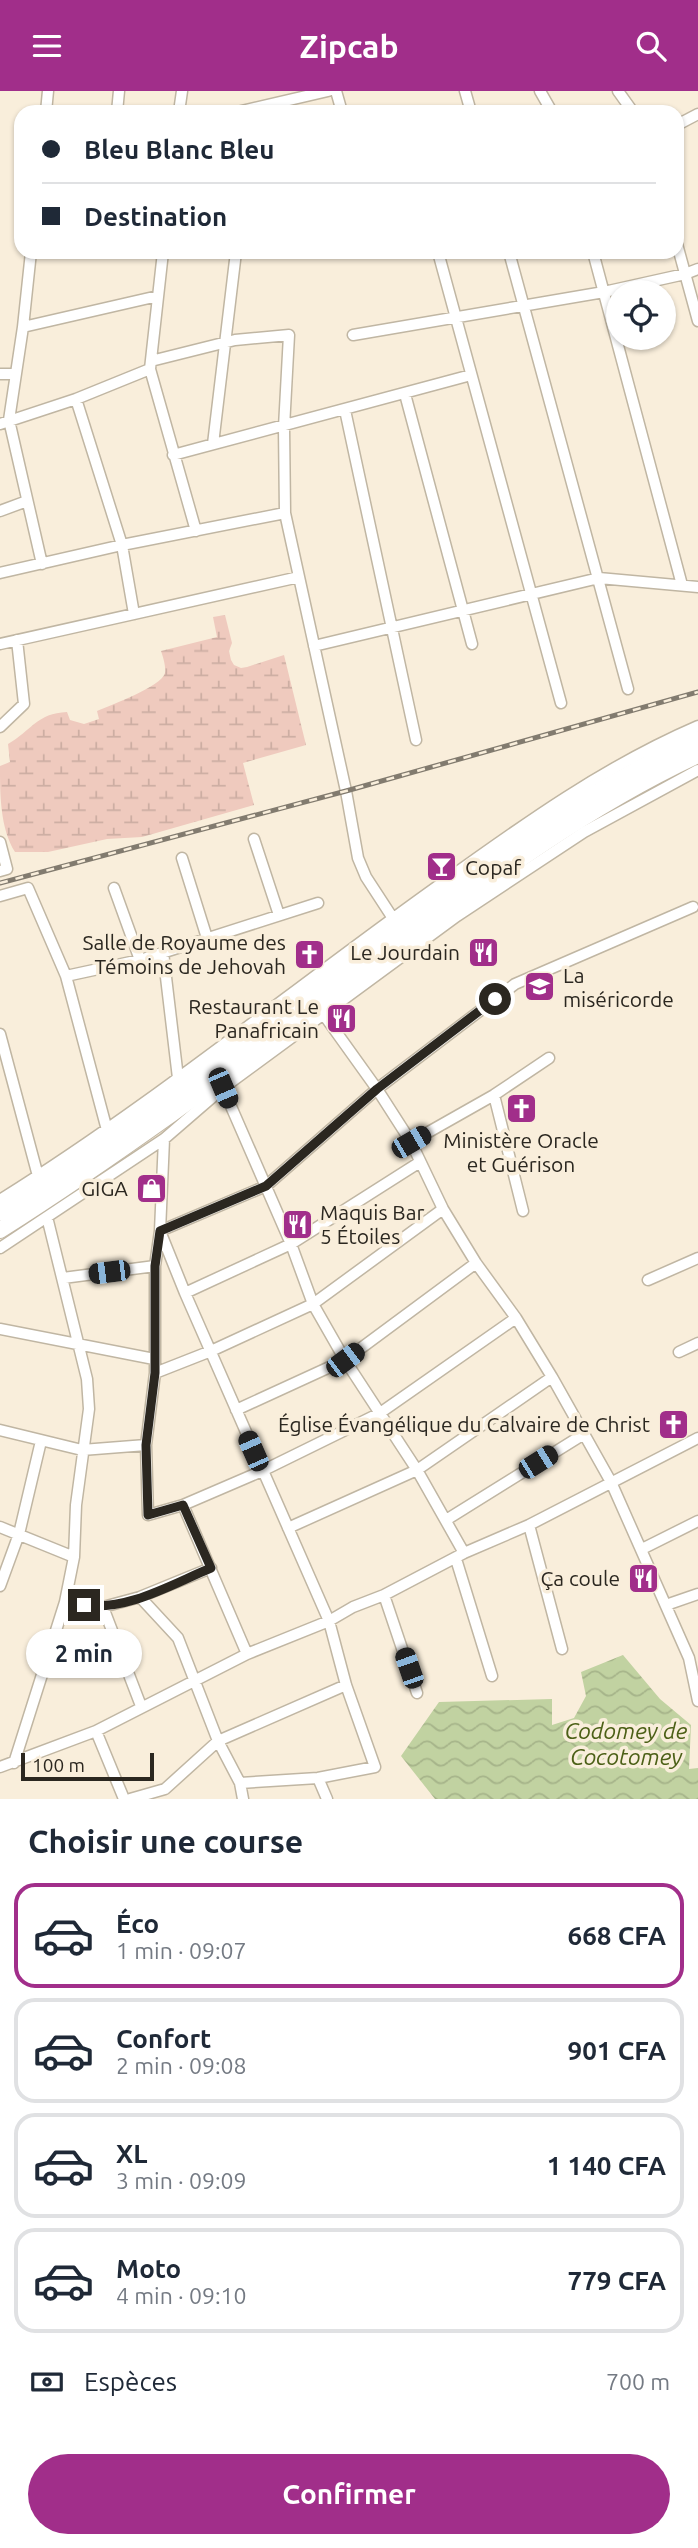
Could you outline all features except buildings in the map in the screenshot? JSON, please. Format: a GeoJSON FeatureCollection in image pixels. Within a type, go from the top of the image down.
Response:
{"type":"FeatureCollection","features":[{"type":"Feature","properties":{"kind":"highway"},"geometry":{"type":"LineString","coordinates":[[0,1212],[75,1165],[170,1098],[396,923],[443,896],[591,796],[638,769],[698,740]]}},
{"type":"Feature","properties":{"kind":"highway"},"geometry":{"type":"LineString","coordinates":[[0,1230],[175,1113],[452,908],[588,814],[698,755]]}},
{"type":"Feature","properties":{"kind":"street"},"geometry":{"type":"LineString","coordinates":[[267,105],[328,91]]}},
{"type":"Feature","properties":{"kind":"street"},"geometry":{"type":"LineString","coordinates":[[30,259],[16,373],[5,422],[42,564]]}},
{"type":"Feature","properties":{"kind":"street"},"geometry":{"type":"LineString","coordinates":[[162,259],[150,365],[173,455],[197,531]]}},
{"type":"Feature","properties":{"kind":"street"},"geometry":{"type":"LineString","coordinates":[[213,444],[235,259]]}},
{"type":"Feature","properties":{"kind":"street"},"geometry":{"type":"LineString","coordinates":[[440,259],[561,703]]}},
{"type":"Feature","properties":{"kind":"street"},"geometry":{"type":"LineString","coordinates":[[511,259],[628,689]]}},
{"type":"Feature","properties":{"kind":"street"},"geometry":{"type":"LineString","coordinates":[[595,259],[682,585]]}},
{"type":"Feature","properties":{"kind":"street"},"geometry":{"type":"LineString","coordinates":[[681,259],[698,321]]}},
{"type":"Feature","properties":{"kind":"street"},"geometry":{"type":"LineString","coordinates":[[353,335],[604,292],[698,269]]}},
{"type":"Feature","properties":{"kind":"street"},"geometry":{"type":"LineString","coordinates":[[23,327],[158,296]]}},
{"type":"Feature","properties":{"kind":"street"},"geometry":{"type":"LineString","coordinates":[[5,422],[76,399],[150,365],[225,342],[289,335],[284,427],[285,513],[346,791],[358,858],[366,877],[396,923]]}},
{"type":"Feature","properties":{"kind":"street"},"geometry":{"type":"LineString","coordinates":[[0,374],[16,373]]}},
{"type":"Feature","properties":{"kind":"street"},"geometry":{"type":"LineString","coordinates":[[173,455],[345,411],[471,375]]}},
{"type":"Feature","properties":{"kind":"street"},"geometry":{"type":"LineString","coordinates":[[404,394],[472,644]]}},
{"type":"Feature","properties":{"kind":"street"},"geometry":{"type":"LineString","coordinates":[[76,399],[122,545],[134,614]]}},
{"type":"Feature","properties":{"kind":"street"},"geometry":{"type":"LineString","coordinates":[[345,411],[416,740]]}},
{"type":"Feature","properties":{"kind":"street"},"geometry":{"type":"LineString","coordinates":[[0,511],[27,501]]}},
{"type":"Feature","properties":{"kind":"street"},"geometry":{"type":"LineString","coordinates":[[0,573],[122,545],[285,513]]}},
{"type":"Feature","properties":{"kind":"street"},"geometry":{"type":"LineString","coordinates":[[0,644],[299,577]]}},
{"type":"Feature","properties":{"kind":"street"},"geometry":{"type":"LineString","coordinates":[[314,646],[599,578],[698,587]]}},
{"type":"Feature","properties":{"kind":"street"},"geometry":{"type":"LineString","coordinates":[[0,727],[24,704],[17,640]]}},
{"type":"Feature","properties":{"kind":"street"},"geometry":{"type":"LineString","coordinates":[[0,1200],[107,1130],[594,779],[636,754],[698,726]]}},
{"type":"Feature","properties":{"kind":"street"},"geometry":{"type":"LineString","coordinates":[[0,1248],[163,1139],[223,1088],[457,916],[613,814],[698,770]]}},
{"type":"Feature","properties":{"kind":"street"},"geometry":{"type":"LineString","coordinates":[[254,839],[279,915]]}},
{"type":"Feature","properties":{"kind":"street"},"geometry":{"type":"LineString","coordinates":[[0,842],[7,869],[0,871]]}},
{"type":"Feature","properties":{"kind":"street"},"geometry":{"type":"LineString","coordinates":[[182,858],[207,938]]}},
{"type":"Feature","properties":{"kind":"street"},"geometry":{"type":"LineString","coordinates":[[0,896],[28,888],[66,976],[107,1130]]}},
{"type":"Feature","properties":{"kind":"street"},"geometry":{"type":"LineString","coordinates":[[114,888],[140,960]]}},
{"type":"Feature","properties":{"kind":"street"},"geometry":{"type":"LineString","coordinates":[[66,976],[140,960],[318,903]]}},
{"type":"Feature","properties":{"kind":"street"},"geometry":{"type":"LineString","coordinates":[[160,1231],[266,1186],[377,1089],[515,984],[693,907]]}},
{"type":"Feature","properties":{"kind":"street"},"geometry":{"type":"LineString","coordinates":[[163,952],[178,1078]]}},
{"type":"Feature","properties":{"kind":"street"},"geometry":{"type":"LineString","coordinates":[[324,1015],[411,1142],[443,1209],[516,1318],[611,1482],[666,1605],[693,1657],[698,1701]]}},
{"type":"Feature","properties":{"kind":"street"},"geometry":{"type":"LineString","coordinates":[[0,1034],[38,1176]]}},
{"type":"Feature","properties":{"kind":"street"},"geometry":{"type":"LineString","coordinates":[[411,1142],[494,1095],[549,1059]]}},
{"type":"Feature","properties":{"kind":"street"},"geometry":{"type":"LineString","coordinates":[[223,1088],[291,1244],[313,1304],[345,1360],[417,1470],[446,1520],[460,1556],[492,1676]]}},
{"type":"Feature","properties":{"kind":"street"},"geometry":{"type":"LineString","coordinates":[[494,1095],[523,1211]]}},
{"type":"Feature","properties":{"kind":"street"},"geometry":{"type":"LineString","coordinates":[[163,1139],[160,1231],[155,1266],[155,1373],[146,1445],[148,1515],[183,1505],[262,1471],[380,1413],[516,1318]]}},
{"type":"Feature","properties":{"kind":"street"},"geometry":{"type":"LineString","coordinates":[[185,1293],[291,1244],[420,1161]]}},
{"type":"Feature","properties":{"kind":"street"},"geometry":{"type":"LineString","coordinates":[[155,1373],[211,1352],[313,1304],[443,1209]]}},
{"type":"Feature","properties":{"kind":"street"},"geometry":{"type":"LineString","coordinates":[[14,1763],[65,1602],[74,1557],[76,1505],[89,1393],[80,1346],[47,1217]]}},
{"type":"Feature","properties":{"kind":"street"},"geometry":{"type":"LineString","coordinates":[[160,1231],[329,1621],[346,1685],[375,1767],[318,1778],[240,1783]]}},
{"type":"Feature","properties":{"kind":"street"},"geometry":{"type":"LineString","coordinates":[[648,1280],[698,1258]]}},
{"type":"Feature","properties":{"kind":"street"},"geometry":{"type":"LineString","coordinates":[[236,1410],[345,1360],[476,1262]]}},
{"type":"Feature","properties":{"kind":"street"},"geometry":{"type":"LineString","coordinates":[[63,1278],[155,1266]]}},
{"type":"Feature","properties":{"kind":"street"},"geometry":{"type":"LineString","coordinates":[[0,1329],[154,1359]]}},
{"type":"Feature","properties":{"kind":"street"},"geometry":{"type":"LineString","coordinates":[[679,1352],[698,1343]]}},
{"type":"Feature","properties":{"kind":"street"},"geometry":{"type":"LineString","coordinates":[[288,1528],[417,1470],[552,1377]]}},
{"type":"Feature","properties":{"kind":"street"},"geometry":{"type":"LineString","coordinates":[[0,1430],[82,1450],[146,1445]]}},
{"type":"Feature","properties":{"kind":"street"},"geometry":{"type":"LineString","coordinates":[[446,1520],[584,1434]]}},
{"type":"Feature","properties":{"kind":"street"},"geometry":{"type":"LineString","coordinates":[[0,1767],[96,1731],[247,1654],[329,1621],[353,1607],[384,1595],[529,1525],[698,1438]]}},
{"type":"Feature","properties":{"kind":"street"},"geometry":{"type":"LineString","coordinates":[[0,1586],[19,1534],[41,1441]]}},
{"type":"Feature","properties":{"kind":"street"},"geometry":{"type":"LineString","coordinates":[[183,1505],[247,1654]]}},
{"type":"Feature","properties":{"kind":"street"},"geometry":{"type":"LineString","coordinates":[[642,1549],[698,1521]]}},
{"type":"Feature","properties":{"kind":"street"},"geometry":{"type":"LineString","coordinates":[[529,1525],[562,1649]]}},
{"type":"Feature","properties":{"kind":"street"},"geometry":{"type":"LineString","coordinates":[[0,1527],[74,1557]]}},
{"type":"Feature","properties":{"kind":"street"},"geometry":{"type":"LineString","coordinates":[[65,1602],[103,1607],[141,1597],[211,1568]]}},
{"type":"Feature","properties":{"kind":"street"},"geometry":{"type":"LineString","coordinates":[[666,1605],[698,1594]]}},
{"type":"Feature","properties":{"kind":"street"},"geometry":{"type":"LineString","coordinates":[[384,1595],[417,1693]]}},
{"type":"Feature","properties":{"kind":"street"},"geometry":{"type":"LineString","coordinates":[[141,1597],[178,1638],[218,1741],[240,1783],[243,1799]]}},
{"type":"Feature","properties":{"kind":"street"},"geometry":{"type":"LineString","coordinates":[[103,1607],[141,1706]]}},
{"type":"Feature","properties":{"kind":"street"},"geometry":{"type":"LineString","coordinates":[[130,1799],[166,1794],[218,1741],[346,1685]]}},
{"type":"Feature","properties":{"kind":"street"},"geometry":{"type":"LineString","coordinates":[[96,1731],[124,1799]]}},
{"type":"Feature","properties":{"kind":"street"},"geometry":{"type":"LineString","coordinates":[[318,1778],[327,1799]]}},
{"type":"Feature","properties":{"kind":"green space"},"geometry":{"type":"Polygon","coordinates":[[[225,615],[232,643],[229,651],[234,665],[247,667],[284,655],[306,745],[243,763],[254,805],[142,837],[107,839],[48,852],[15,852],[6,832],[1,799],[0,766],[10,762],[8,744],[41,719],[57,713],[67,712],[70,720],[84,724],[99,719],[97,711],[135,695],[162,678],[165,670],[161,651],[217,637],[213,617],[225,615]]]}},
{"type":"Feature","properties":{"kind":"water","name":"Codomey de Cocotomey"},"geometry":{"type":"Polygon","coordinates":[[[623,1655],[660,1699],[691,1725],[689,1769],[698,1768],[698,1799],[435,1799],[401,1756],[439,1702],[552,1699],[552,1725],[574,1718],[586,1696],[581,1672],[623,1655]]]}},
{"type":"Feature","properties":{"kind":"railway"},"geometry":{"type":"LineString","coordinates":[[0,883],[346,791],[698,692]]}},
{"type":"Feature","properties":{"kind":"place","name":"Copaf"},"geometry":{"type":"Point","coordinates":[442,867]}},
{"type":"Feature","properties":{"kind":"place","name":"Le Jourdain"},"geometry":{"type":"Point","coordinates":[483,952]}},
{"type":"Feature","properties":{"kind":"place","name":"Salle de Royaume des Témoins de Jehovah"},"geometry":{"type":"Point","coordinates":[309,954]}},
{"type":"Feature","properties":{"kind":"place","name":"La miséricorde"},"geometry":{"type":"Point","coordinates":[540,987]}},
{"type":"Feature","properties":{"kind":"place","name":"Restaurant Le Panafricain"},"geometry":{"type":"Point","coordinates":[342,1018]}},
{"type":"Feature","properties":{"kind":"place","name":"Ministère Oracle et Guérison"},"geometry":{"type":"Point","coordinates":[521,1108]}},
{"type":"Feature","properties":{"kind":"place","name":"GIGA"},"geometry":{"type":"Point","coordinates":[151,1188]}},
{"type":"Feature","properties":{"kind":"place","name":"Maquis Bar 5 Étoiles"},"geometry":{"type":"Point","coordinates":[297,1224]}},
{"type":"Feature","properties":{"kind":"place","name":"Église Évangélique du Calvaire de Christ"},"geometry":{"type":"Point","coordinates":[673,1424]}},
{"type":"Feature","properties":{"kind":"place","name":"Ça coule"},"geometry":{"type":"Point","coordinates":[643,1578]}},
{"type":"Feature","properties":{"kind":"route"},"geometry":{"type":"LineString","coordinates":[[84,1605],[103,1607],[141,1597],[211,1568],[183,1505],[148,1515],[146,1445],[155,1373],[155,1266],[160,1231],[266,1186],[377,1089],[495,999]]}}]}
